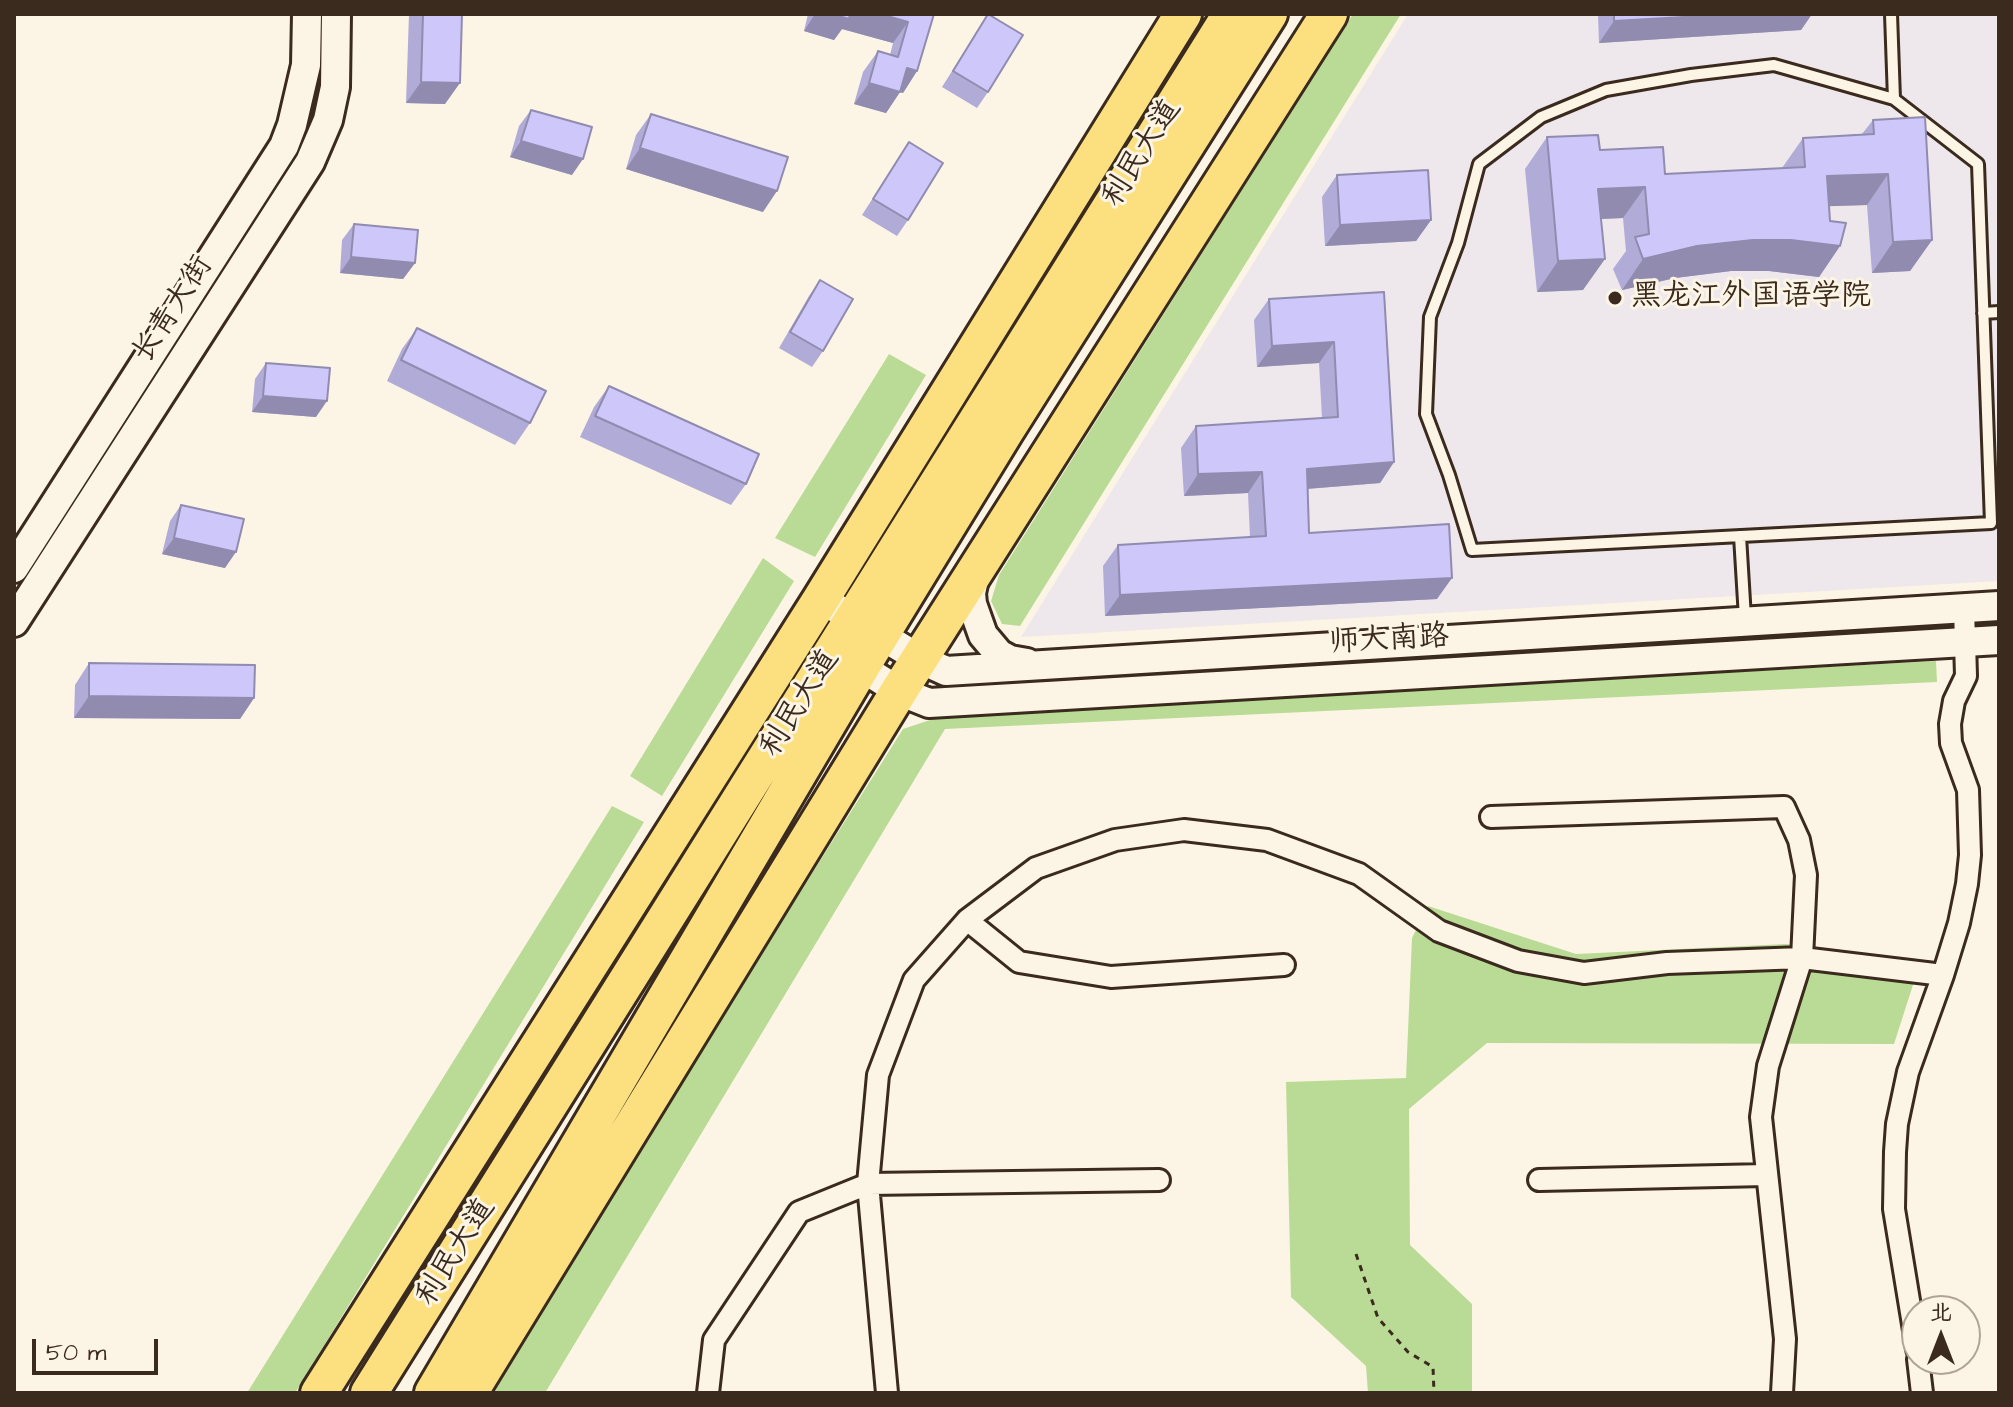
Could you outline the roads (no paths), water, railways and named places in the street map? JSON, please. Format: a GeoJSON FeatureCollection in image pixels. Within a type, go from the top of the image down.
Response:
{"type":"FeatureCollection","features":[{"type":"Feature","properties":{"kind":"highway"},"geometry":{"type":"LineString","coordinates":[[319,1393],[801,631],[1183,14]]}},
{"type":"Feature","properties":{"kind":"highway","name":"利民大道"},"geometry":{"type":"LineString","coordinates":[[369,1393],[847,659],[1093,233],[1231,14]]}},
{"type":"Feature","properties":{"kind":"highway","name":"利民大道"},"geometry":{"type":"LineString","coordinates":[[867,627],[1006,430],[1269,14]]}},
{"type":"Feature","properties":{"kind":"highway"},"geometry":{"type":"LineString","coordinates":[[469,1393],[899,691],[1329,14]]}},
{"type":"Feature","properties":{"kind":"highway"},"geometry":{"type":"LineString","coordinates":[[965,367],[1093,233]]}},
{"type":"Feature","properties":{"kind":"highway"},"geometry":{"type":"LineString","coordinates":[[1006,430],[1167,271]]}},
{"type":"Feature","properties":{"kind":"highway","name":"利民大道"},"geometry":{"type":"LineString","coordinates":[[433,1393],[847,659]]}},
{"type":"Feature","properties":{"kind":"main road","name":"长青大街"},"geometry":{"type":"LineString","coordinates":[[14,568],[284,146],[306,65],[307,14]]}},
{"type":"Feature","properties":{"kind":"main road","name":"长青大街"},"geometry":{"type":"LineString","coordinates":[[14,622],[315,152],[328,120],[335,87],[336,14]]}},
{"type":"Feature","properties":{"kind":"main road"},"geometry":{"type":"LineString","coordinates":[[977,569],[971,593],[972,604],[983,635],[999,654],[1010,660],[1040,665]]}},
{"type":"Feature","properties":{"kind":"main road","name":"师大南路"},"geometry":{"type":"LineString","coordinates":[[821,599],[920,659],[946,671],[1999,606]]}},
{"type":"Feature","properties":{"kind":"main road","name":"师大南路"},"geometry":{"type":"LineString","coordinates":[[801,631],[899,691],[929,703],[1999,640]]}},
{"type":"Feature","properties":{"kind":"street"},"geometry":{"type":"LineString","coordinates":[[1908,1295],[1894,1209],[1895,1152],[1901,1099],[1959,923],[1970,855],[1968,790],[1951,743],[1950,724],[1954,701],[1966,676],[1964,608]]}},
{"type":"Feature","properties":{"kind":"street"},"geometry":{"type":"LineString","coordinates":[[1491,817],[1784,807],[1799,840],[1806,875],[1802,958],[1768,1066],[1761,1117],[1785,1339],[1782,1393]]}},
{"type":"Feature","properties":{"kind":"street"},"geometry":{"type":"LineString","coordinates":[[887,1393],[868,1184],[878,1075],[914,980],[967,920],[1036,868],[1115,840],[1184,830],[1267,840],[1359,874],[1439,931],[1518,961],[1584,973],[1667,963],[1802,958],[1943,975]]}},
{"type":"Feature","properties":{"kind":"street"},"geometry":{"type":"LineString","coordinates":[[967,920],[1019,962],[1111,977],[1284,965]]}},
{"type":"Feature","properties":{"kind":"street"},"geometry":{"type":"LineString","coordinates":[[1539,1180],[1766,1175]]}},
{"type":"Feature","properties":{"kind":"street"},"geometry":{"type":"LineString","coordinates":[[708,1393],[714,1340],[799,1212],[868,1184],[1159,1180]]}},
{"type":"Feature","properties":{"kind":"lane"},"geometry":{"type":"LineString","coordinates":[[1891,14],[1894,99]]}},
{"type":"Feature","properties":{"kind":"lane"},"geometry":{"type":"LineString","coordinates":[[1774,65],[1894,99],[1978,164],[1983,313],[1991,523],[1472,550],[1426,414],[1430,317],[1458,243],[1479,164],[1541,117],[1606,90],[1774,65]]}},
{"type":"Feature","properties":{"kind":"lane"},"geometry":{"type":"LineString","coordinates":[[1983,313],[1999,312]]}},
{"type":"Feature","properties":{"kind":"lane"},"geometry":{"type":"LineString","coordinates":[[1740,536],[1745,620]]}},
{"type":"Feature","properties":{"kind":"place","name":"黑龙江外国语学院"},"geometry":{"type":"Point","coordinates":[1615,298]}}]}
